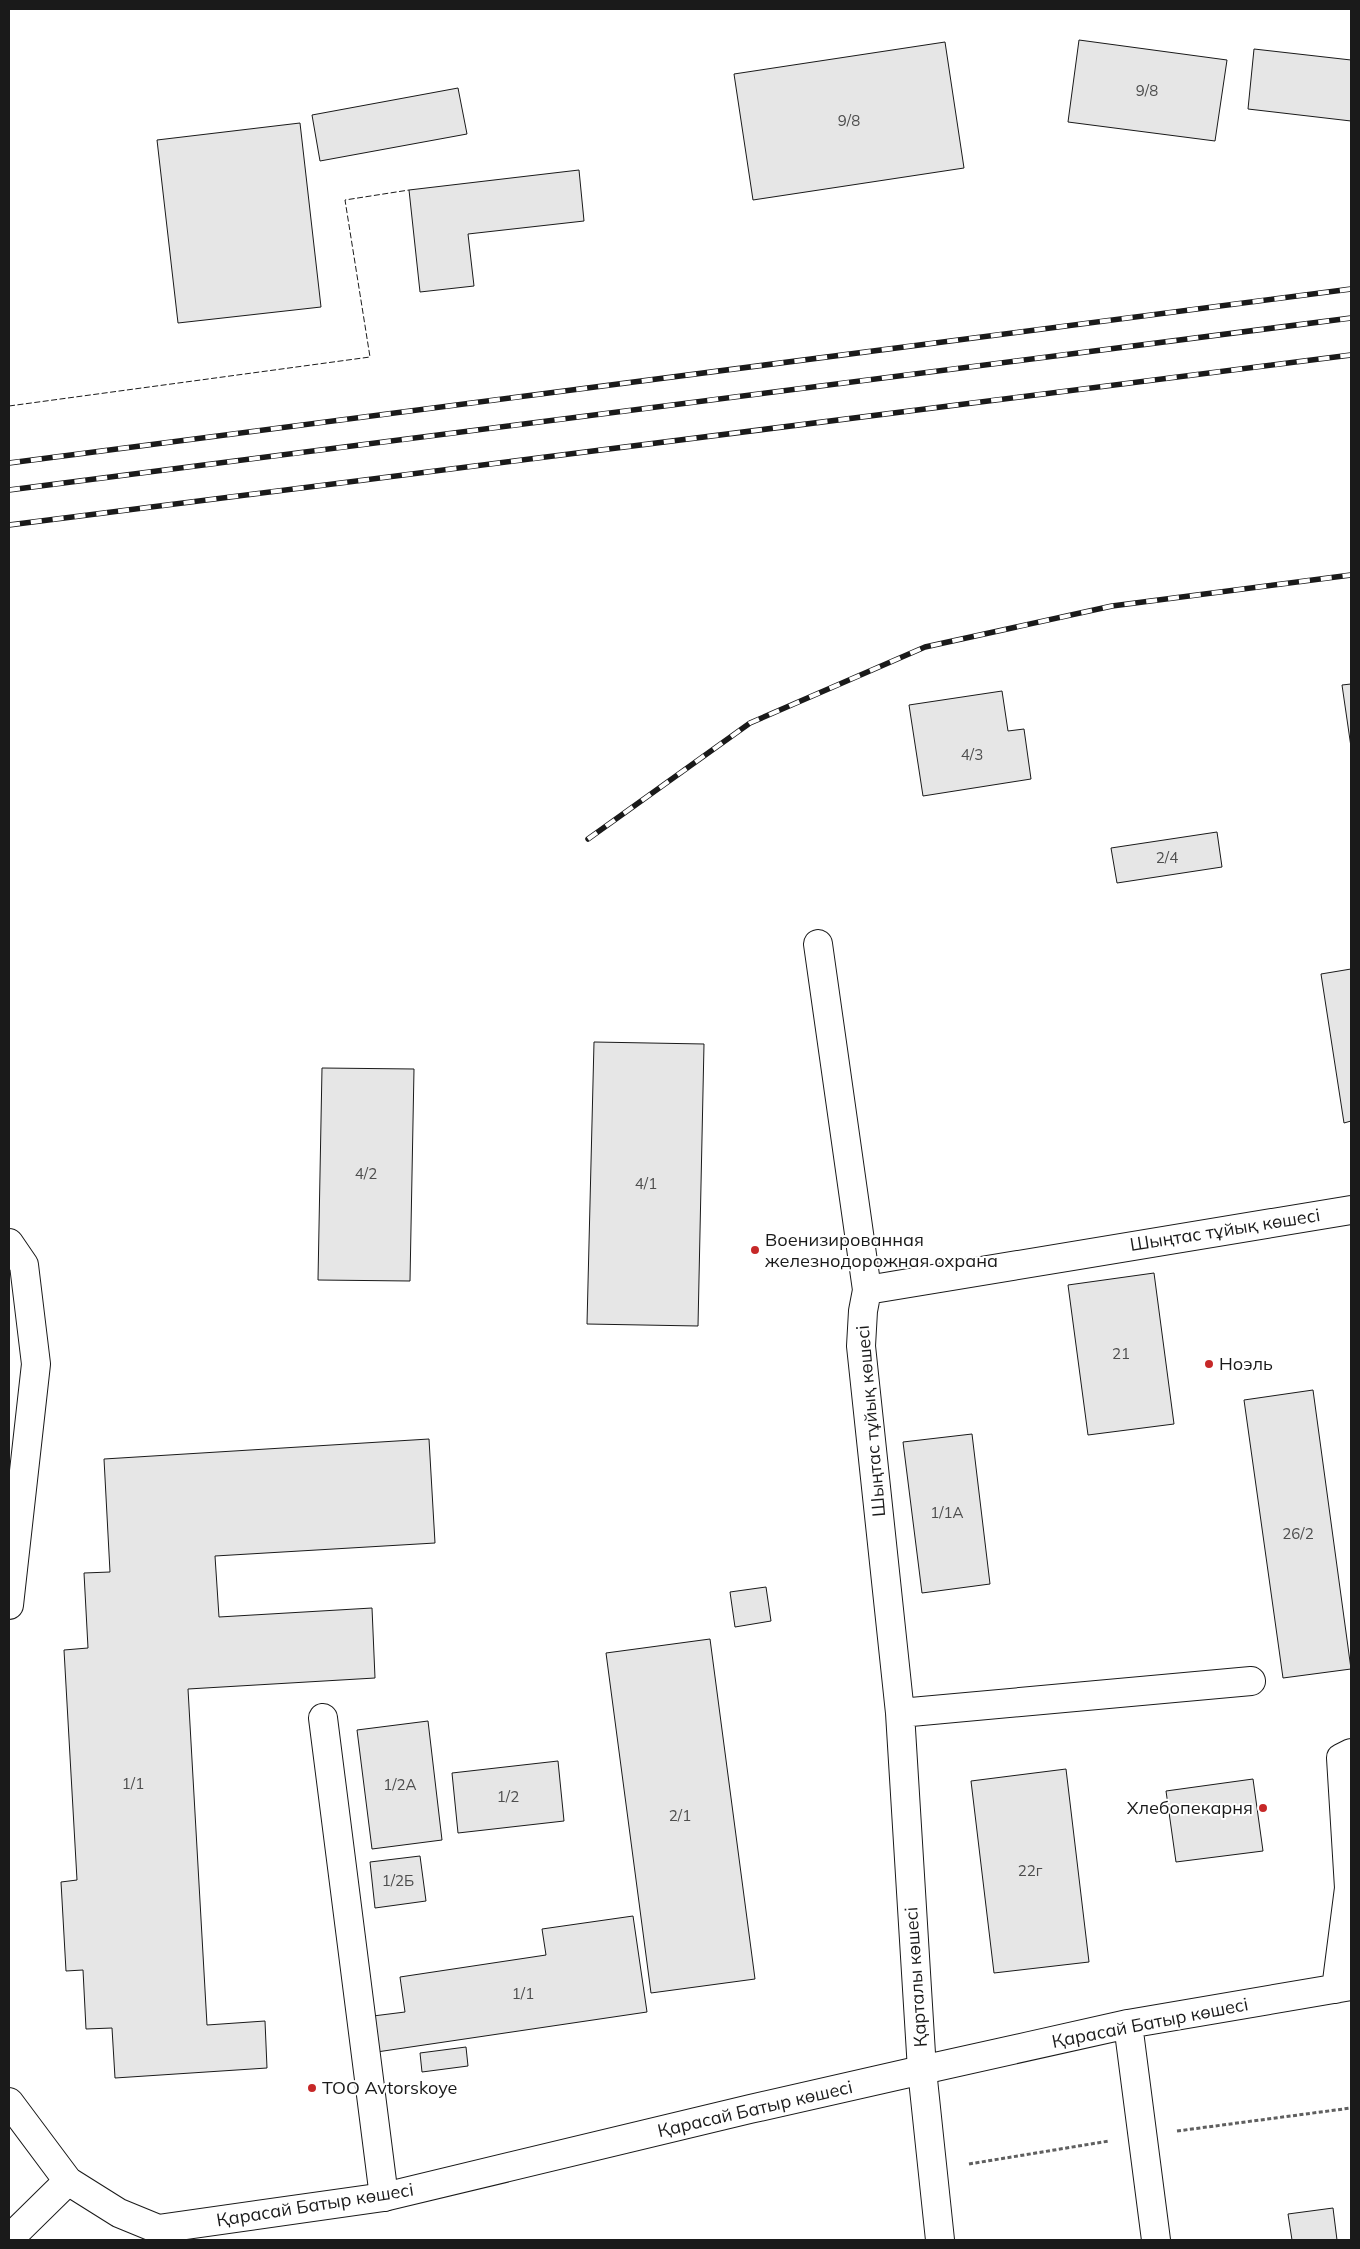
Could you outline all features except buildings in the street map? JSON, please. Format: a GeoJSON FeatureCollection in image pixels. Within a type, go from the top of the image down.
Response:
{"type":"FeatureCollection","features":[{"type":"Feature","properties":{"kind":"street"},"geometry":{"type":"LineString","coordinates":[[818,944],[868,1290]]}},
{"type":"Feature","properties":{"kind":"street","name":"Шыңтас тұйық көшесі"},"geometry":{"type":"LineString","coordinates":[[900,1713],[861,1346],[863,1311],[868,1290],[1351,1210]]}},
{"type":"Feature","properties":{"kind":"street"},"geometry":{"type":"LineString","coordinates":[[9,1243],[24,1265],[36,1364],[9,1605]]}},
{"type":"Feature","properties":{"kind":"street"},"geometry":{"type":"LineString","coordinates":[[900,1713],[1251,1681]]}},
{"type":"Feature","properties":{"kind":"street","name":"Қарталы көшесі"},"geometry":{"type":"LineString","coordinates":[[900,1713],[922,2070],[940,2240]]}},
{"type":"Feature","properties":{"kind":"street"},"geometry":{"type":"LineString","coordinates":[[323,1718],[384,2197]]}},
{"type":"Feature","properties":{"kind":"street"},"geometry":{"type":"LineString","coordinates":[[1344,1987],[1349,1888],[1341,1758],[1351,1753]]}},
{"type":"Feature","properties":{"kind":"street","name":"Қарасай Батыр көшесі"},"geometry":{"type":"LineString","coordinates":[[158,2234],[384,2197],[750,2109],[1128,2024],[1344,1987]]}},
{"type":"Feature","properties":{"kind":"street"},"geometry":{"type":"LineString","coordinates":[[1128,2024],[1156,2240]]}},
{"type":"Feature","properties":{"kind":"street"},"geometry":{"type":"LineString","coordinates":[[9,2102],[68,2181],[119,2213],[158,2234]]}},
{"type":"Feature","properties":{"kind":"street"},"geometry":{"type":"LineString","coordinates":[[9,2239],[68,2181]]}},
{"type":"Feature","properties":{"kind":"railway"},"geometry":{"type":"LineString","coordinates":[[9,463],[1351,289]]}},
{"type":"Feature","properties":{"kind":"railway"},"geometry":{"type":"LineString","coordinates":[[9,490],[1351,318]]}},
{"type":"Feature","properties":{"kind":"railway"},"geometry":{"type":"LineString","coordinates":[[9,525],[1351,355]]}},
{"type":"Feature","properties":{"kind":"railway"},"geometry":{"type":"LineString","coordinates":[[588,839],[750,723],[925,647],[1112,606],[1351,575]]}},
{"type":"Feature","properties":{"kind":"fence"},"geometry":{"type":"LineString","coordinates":[[9,406],[370,357],[345,200],[409,190]]}},
{"type":"Feature","properties":{"kind":"place","name":"Военизированная железнодорожная охрана"},"geometry":{"type":"Point","coordinates":[755,1250]}},
{"type":"Feature","properties":{"kind":"place","name":"Ноэль"},"geometry":{"type":"Point","coordinates":[1209,1364]}},
{"type":"Feature","properties":{"kind":"place","name":"Хлебопекарня"},"geometry":{"type":"Point","coordinates":[1263,1808]}},
{"type":"Feature","properties":{"kind":"place","name":"ТОО Avtorskoye"},"geometry":{"type":"Point","coordinates":[312,2088]}}]}
